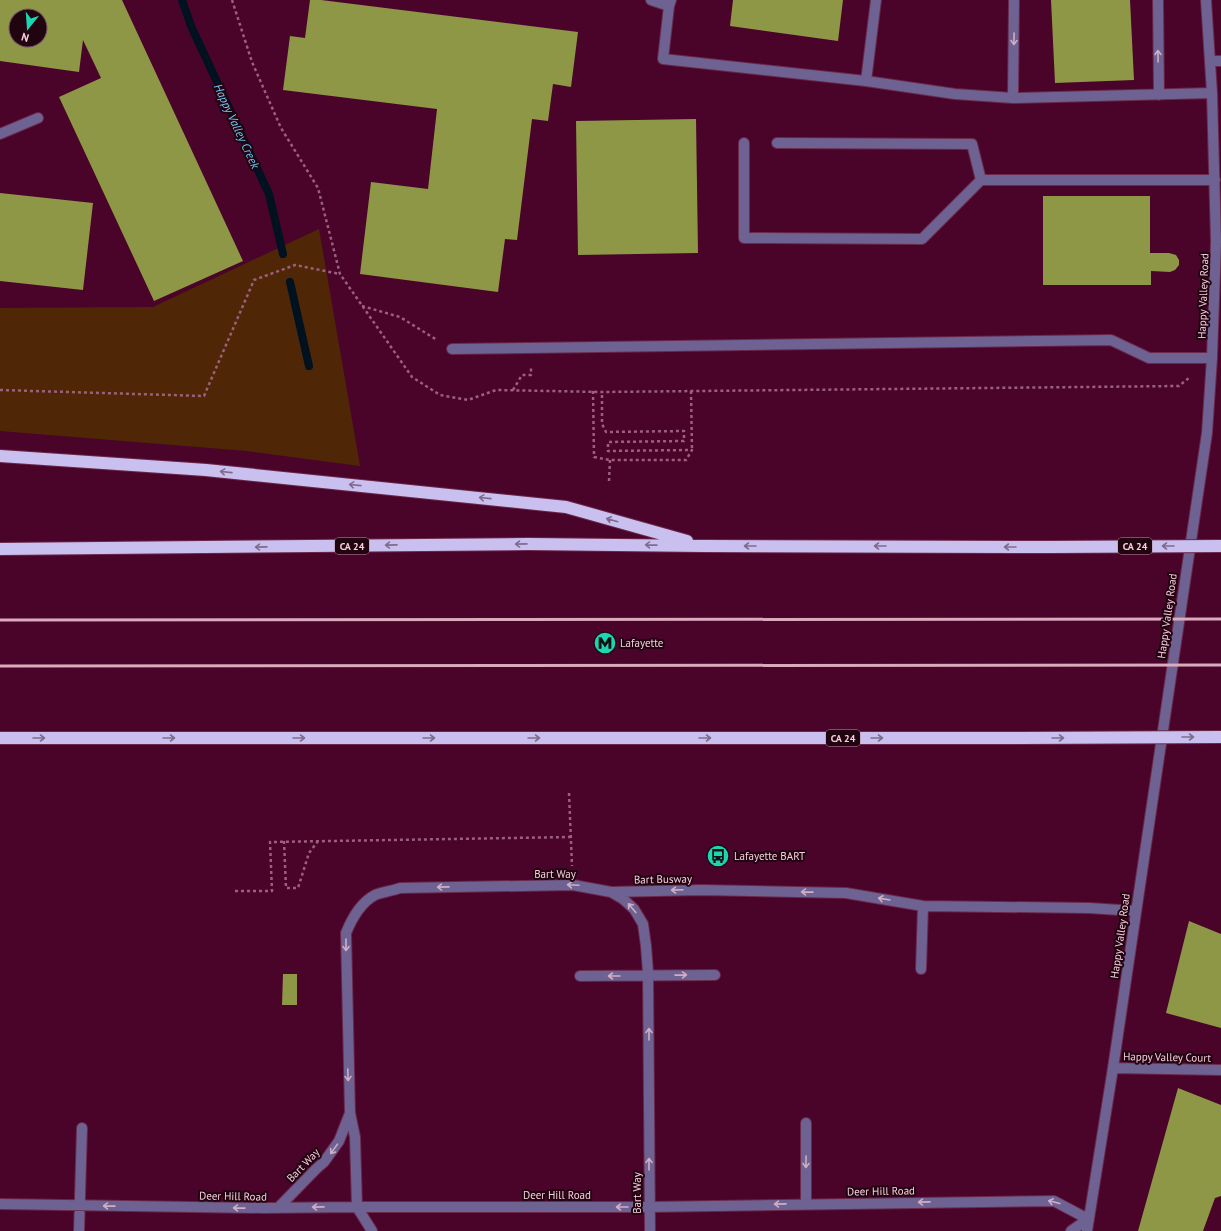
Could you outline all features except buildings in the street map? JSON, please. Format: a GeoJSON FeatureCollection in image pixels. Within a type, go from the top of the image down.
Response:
{"type":"FeatureCollection","features":[{"type":"Feature","properties":{"kind":"highway"},"geometry":{"type":"LineString","coordinates":[[0,456],[206,470],[566,507],[704,546]]}},
{"type":"Feature","properties":{"kind":"highway","name":"CA 24"},"geometry":{"type":"LineString","coordinates":[[0,549],[529,544],[1049,547],[1221,546]]}},
{"type":"Feature","properties":{"kind":"highway","name":"CA 24"},"geometry":{"type":"LineString","coordinates":[[0,738],[1221,737]]}},
{"type":"Feature","properties":{"kind":"street"},"geometry":{"type":"LineString","coordinates":[[651,0],[670,3],[663,59],[866,81],[955,94],[1013,98],[1212,93]]}},
{"type":"Feature","properties":{"kind":"street"},"geometry":{"type":"LineString","coordinates":[[866,81],[876,0]]}},
{"type":"Feature","properties":{"kind":"street"},"geometry":{"type":"LineString","coordinates":[[1013,98],[1014,0]]}},
{"type":"Feature","properties":{"kind":"street"},"geometry":{"type":"LineString","coordinates":[[1158,0],[1159,95]]}},
{"type":"Feature","properties":{"kind":"street","name":"Happy Valley Road"},"geometry":{"type":"LineString","coordinates":[[1086,1231],[1113,1068],[1207,433],[1212,358],[1216,242],[1214,180],[1217,116],[1212,93],[1206,0]]}},
{"type":"Feature","properties":{"kind":"street"},"geometry":{"type":"LineString","coordinates":[[1210,61],[1221,61]]}},
{"type":"Feature","properties":{"kind":"street"},"geometry":{"type":"LineString","coordinates":[[0,134],[38,118]]}},
{"type":"Feature","properties":{"kind":"street"},"geometry":{"type":"LineString","coordinates":[[744,143],[744,238],[922,239],[981,180],[1214,180]]}},
{"type":"Feature","properties":{"kind":"street"},"geometry":{"type":"LineString","coordinates":[[777,143],[972,144],[981,180]]}},
{"type":"Feature","properties":{"kind":"street"},"geometry":{"type":"LineString","coordinates":[[452,349],[1111,340],[1149,358],[1212,358]]}},
{"type":"Feature","properties":{"kind":"street","name":"Bart Way"},"geometry":{"type":"LineString","coordinates":[[358,1207],[355,1137],[350,1113],[346,933],[353,918],[364,903],[376,895],[400,888],[573,885],[611,892],[634,908],[642,924],[646,946],[648,976],[650,1231]]}},
{"type":"Feature","properties":{"kind":"street","name":"Bart Busway"},"geometry":{"type":"LineString","coordinates":[[611,892],[716,890],[846,893],[923,906],[1088,908],[1136,911]]}},
{"type":"Feature","properties":{"kind":"street"},"geometry":{"type":"LineString","coordinates":[[921,970],[923,906]]}},
{"type":"Feature","properties":{"kind":"street"},"geometry":{"type":"LineString","coordinates":[[580,976],[715,975]]}},
{"type":"Feature","properties":{"kind":"street","name":"Happy Valley Court"},"geometry":{"type":"LineString","coordinates":[[1113,1068],[1221,1070]]}},
{"type":"Feature","properties":{"kind":"street","name":"Bart Way"},"geometry":{"type":"LineString","coordinates":[[278,1208],[324,1162],[339,1141],[350,1113]]}},
{"type":"Feature","properties":{"kind":"street"},"geometry":{"type":"LineString","coordinates":[[806,1123],[806,1204]]}},
{"type":"Feature","properties":{"kind":"street"},"geometry":{"type":"LineString","coordinates":[[79,1231],[82,1128]]}},
{"type":"Feature","properties":{"kind":"street","name":"Deer Hill Road"},"geometry":{"type":"LineString","coordinates":[[0,1204],[278,1208],[649,1207],[1054,1201],[1088,1220]]}},
{"type":"Feature","properties":{"kind":"street"},"geometry":{"type":"LineString","coordinates":[[358,1207],[372,1231]]}},
{"type":"Feature","properties":{"kind":"street"},"geometry":{"type":"LineString","coordinates":[[1071,1231],[1088,1220]]}},
{"type":"Feature","properties":{"kind":"path"},"geometry":{"type":"LineString","coordinates":[[232,0],[252,62],[278,122],[318,188],[340,274],[412,377],[440,396],[468,400],[496,390],[602,392],[1179,386],[1212,358]]}},
{"type":"Feature","properties":{"kind":"path"},"geometry":{"type":"LineString","coordinates":[[0,390],[204,396],[254,280],[295,265],[340,274]]}},
{"type":"Feature","properties":{"kind":"path"},"geometry":{"type":"LineString","coordinates":[[361,306],[400,317],[452,349]]}},
{"type":"Feature","properties":{"kind":"path"},"geometry":{"type":"LineString","coordinates":[[513,390],[522,375],[531,375],[530,348]]}},
{"type":"Feature","properties":{"kind":"path"},"geometry":{"type":"LineString","coordinates":[[593,391],[594,456],[610,460],[686,460],[692,450],[691,391]]}},
{"type":"Feature","properties":{"kind":"path"},"geometry":{"type":"LineString","coordinates":[[602,392],[602,424],[606,432],[684,431],[684,441],[608,442],[608,451],[692,450]]}},
{"type":"Feature","properties":{"kind":"path"},"geometry":{"type":"LineString","coordinates":[[609,481],[610,460]]}},
{"type":"Feature","properties":{"kind":"path"},"geometry":{"type":"LineString","coordinates":[[569,793],[573,885]]}},
{"type":"Feature","properties":{"kind":"path"},"geometry":{"type":"LineString","coordinates":[[235,891],[272,891],[270,842],[318,840],[571,837]]}},
{"type":"Feature","properties":{"kind":"path"},"geometry":{"type":"LineString","coordinates":[[284,842],[286,888],[298,888],[309,853],[318,840]]}},
{"type":"Feature","properties":{"kind":"shaded area"},"geometry":{"type":"Polygon","coordinates":[[[319,229],[360,466],[247,451],[0,431],[0,308],[153,307],[319,229]]]}},
{"type":"Feature","properties":{"kind":"waterway","name":"Happy Valley Creek"},"geometry":{"type":"LineString","coordinates":[[182,0],[191,26],[269,194],[283,254]]}},
{"type":"Feature","properties":{"kind":"waterway","name":"Happy Valley Creek"},"geometry":{"type":"LineString","coordinates":[[290,282],[309,366]]}},
{"type":"Feature","properties":{"kind":"railway"},"geometry":{"type":"LineString","coordinates":[[0,620],[1221,619]]}},
{"type":"Feature","properties":{"kind":"railway"},"geometry":{"type":"LineString","coordinates":[[0,666],[1221,665]]}},
{"type":"Feature","properties":{"kind":"place","name":"Lafayette"},"geometry":{"type":"Point","coordinates":[605,643]}},
{"type":"Feature","properties":{"kind":"place","name":"Lafayette BART"},"geometry":{"type":"Point","coordinates":[718,856]}}]}
